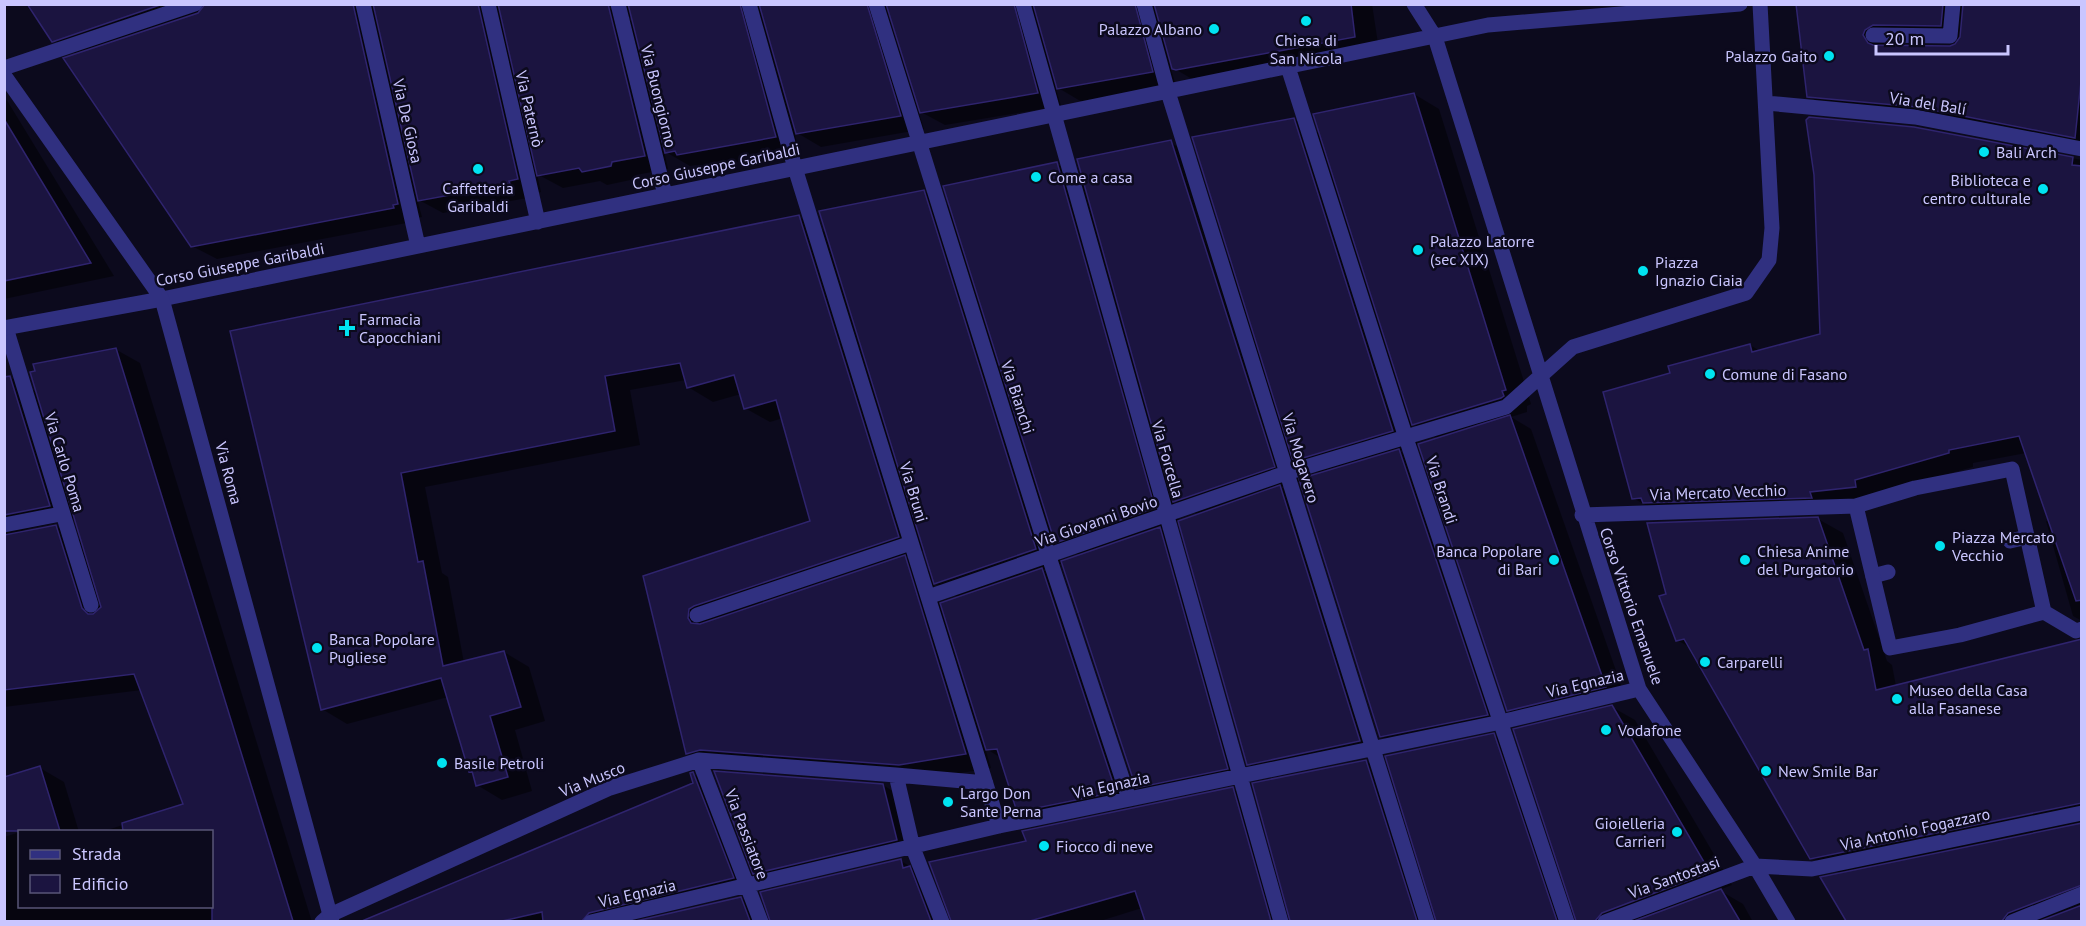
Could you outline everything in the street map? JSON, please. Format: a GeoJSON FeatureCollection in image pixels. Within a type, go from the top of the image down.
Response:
{"type":"FeatureCollection","features":[{"type":"Feature","properties":{"kind":"street"},"geometry":{"type":"LineString","coordinates":[[4,68],[195,4]]}},
{"type":"Feature","properties":{"kind":"street","name":"Via De Giosa"},"geometry":{"type":"LineString","coordinates":[[363,4],[418,246]]}},
{"type":"Feature","properties":{"kind":"street","name":"Via Paternò"},"geometry":{"type":"LineString","coordinates":[[488,4],[538,222]]}},
{"type":"Feature","properties":{"kind":"street","name":"Via Buongiorno"},"geometry":{"type":"LineString","coordinates":[[618,4],[665,195]]}},
{"type":"Feature","properties":{"kind":"street","name":"Via Bruni"},"geometry":{"type":"LineString","coordinates":[[749,4],[795,168],[999,826]]}},
{"type":"Feature","properties":{"kind":"street","name":"Via Bianchi"},"geometry":{"type":"LineString","coordinates":[[876,4],[1049,556],[1130,799]]}},
{"type":"Feature","properties":{"kind":"street","name":"Via Forcella"},"geometry":{"type":"LineString","coordinates":[[1023,4],[1165,517],[1281,921]]}},
{"type":"Feature","properties":{"kind":"street","name":"Via Mogavero"},"geometry":{"type":"LineString","coordinates":[[1144,4],[1168,92],[1427,921]]}},
{"type":"Feature","properties":{"kind":"street"},"geometry":{"type":"LineString","coordinates":[[1414,4],[1435,37],[1540,375],[1573,347],[1746,293],[1769,260],[1772,228],[1760,4]]}},
{"type":"Feature","properties":{"kind":"street"},"geometry":{"type":"LineString","coordinates":[[1435,37],[1488,25],[1740,4]]}},
{"type":"Feature","properties":{"kind":"street"},"geometry":{"type":"LineString","coordinates":[[1873,35],[1950,36],[1953,4]]}},
{"type":"Feature","properties":{"kind":"street","name":"Corso Giuseppe Garibaldi"},"geometry":{"type":"LineString","coordinates":[[5,328],[538,222],[1435,37]]}},
{"type":"Feature","properties":{"kind":"street","name":"Via Brandi"},"geometry":{"type":"LineString","coordinates":[[1288,67],[1406,438],[1567,921]]}},
{"type":"Feature","properties":{"kind":"street","name":"Via Roma"},"geometry":{"type":"LineString","coordinates":[[4,75],[162,298],[328,919]]}},
{"type":"Feature","properties":{"kind":"street","name":"Via del Balí"},"geometry":{"type":"LineString","coordinates":[[1767,104],[1915,117],[2082,149]]}},
{"type":"Feature","properties":{"kind":"street","name":"Via Carlo Poma"},"geometry":{"type":"LineString","coordinates":[[5,328],[91,605]]}},
{"type":"Feature","properties":{"kind":"street","name":"Via Giovanni Bovio"},"geometry":{"type":"LineString","coordinates":[[928,597],[1165,517],[1286,473],[1506,407],[1540,375]]}},
{"type":"Feature","properties":{"kind":"street","name":"Corso Vittorio Emanuele"},"geometry":{"type":"LineString","coordinates":[[1540,375],[1582,515],[1639,689],[1755,866],[1788,921]]}},
{"type":"Feature","properties":{"kind":"street"},"geometry":{"type":"LineString","coordinates":[[2044,612],[2012,470],[1915,488],[1856,506],[1890,648],[1960,635],[2044,612],[2076,631],[2082,629]]}},
{"type":"Feature","properties":{"kind":"street","name":"Via Mercato Vecchio"},"geometry":{"type":"LineString","coordinates":[[1582,515],[1856,506]]}},
{"type":"Feature","properties":{"kind":"street"},"geometry":{"type":"LineString","coordinates":[[4,525],[61,514]]}},
{"type":"Feature","properties":{"kind":"street"},"geometry":{"type":"LineString","coordinates":[[2010,541],[2027,537]]}},
{"type":"Feature","properties":{"kind":"street"},"geometry":{"type":"LineString","coordinates":[[697,615],[911,543]]}},
{"type":"Feature","properties":{"kind":"street"},"geometry":{"type":"LineString","coordinates":[[1873,576],[1888,572]]}},
{"type":"Feature","properties":{"kind":"street","name":"Via Egnazia"},"geometry":{"type":"LineString","coordinates":[[591,921],[913,848],[999,826],[1501,722],[1639,689]]}},
{"type":"Feature","properties":{"kind":"street","name":"Via Musco"},"geometry":{"type":"LineString","coordinates":[[328,919],[610,788],[699,760],[896,775]]}},
{"type":"Feature","properties":{"kind":"street","name":"Via Passiatore"},"geometry":{"type":"LineString","coordinates":[[699,760],[762,921]]}},
{"type":"Feature","properties":{"kind":"street"},"geometry":{"type":"LineString","coordinates":[[942,921],[913,848],[896,775],[986,783]]}},
{"type":"Feature","properties":{"kind":"street","name":"Via Antonio Fogazzaro"},"geometry":{"type":"LineString","coordinates":[[1755,866],[1812,869],[2082,813]]}},
{"type":"Feature","properties":{"kind":"street","name":"Via Santostasi"},"geometry":{"type":"LineString","coordinates":[[1605,921],[1755,866]]}},
{"type":"Feature","properties":{"kind":"street"},"geometry":{"type":"LineString","coordinates":[[2012,921],[2082,894]]}},
{"type":"Feature","properties":{"kind":"building"},"geometry":{"type":"Polygon","coordinates":[[[27,4],[163,4],[52,42],[27,4]]]}},
{"type":"Feature","properties":{"kind":"building"},"geometry":{"type":"Polygon","coordinates":[[[205,4],[353,4],[398,204],[393,205],[394,208],[191,247],[63,58],[198,13],[205,4]]]}},
{"type":"Feature","properties":{"kind":"building"},"geometry":{"type":"Polygon","coordinates":[[[373,4],[478,4],[518,179],[509,181],[510,184],[418,201],[373,4]]]}},
{"type":"Feature","properties":{"kind":"building"},"geometry":{"type":"Polygon","coordinates":[[[498,4],[608,4],[645,156],[612,162],[611,166],[582,172],[579,168],[537,176],[498,4]]]}},
{"type":"Feature","properties":{"kind":"building"},"geometry":{"type":"Polygon","coordinates":[[[628,4],[740,4],[776,137],[677,155],[675,151],[665,153],[628,4]]]}},
{"type":"Feature","properties":{"kind":"building"},"geometry":{"type":"Polygon","coordinates":[[[759,4],[867,4],[901,116],[796,134],[759,4]]]}},
{"type":"Feature","properties":{"kind":"building"},"geometry":{"type":"Polygon","coordinates":[[[886,4],[1014,4],[1038,93],[920,113],[886,4]]]}},
{"type":"Feature","properties":{"kind":"building"},"geometry":{"type":"Polygon","coordinates":[[[1033,4],[1135,4],[1153,72],[1057,89],[1033,4]]]}},
{"type":"Feature","properties":{"kind":"building"},"geometry":{"type":"Polygon","coordinates":[[[1154,4],[1351,4],[1355,37],[1176,70],[1172,69],[1154,4]]]}},
{"type":"Feature","properties":{"kind":"building"},"geometry":{"type":"Polygon","coordinates":[[[1796,4],[1943,4],[1941,26],[1873,25],[1865,30],[1863,35],[1868,43],[1873,45],[1950,46],[1955,44],[1960,37],[1963,4],[2082,4],[2082,72],[2075,138],[1917,107],[1807,97],[1796,4]]]}},
{"type":"Feature","properties":{"kind":"building","name":"Palazzo Latorre (sec XIX)"},"geometry":{"type":"Polygon","coordinates":[[[1414,93],[1506,390],[1502,391],[1504,396],[1501,398],[1412,425],[1313,114],[1414,93]]]}},
{"type":"Feature","properties":{"kind":"building"},"geometry":{"type":"Polygon","coordinates":[[[1809,117],[1914,127],[2073,157],[2072,165],[2082,166],[2082,600],[2076,601],[2019,436],[1949,450],[1949,453],[1855,480],[1856,487],[1810,492],[1812,498],[1643,503],[1641,498],[1632,499],[1603,392],[1670,373],[1668,366],[1750,344],[1752,352],[1820,334],[1814,175],[1806,120],[1809,117]]]}},
{"type":"Feature","properties":{"kind":"building"},"geometry":{"type":"Polygon","coordinates":[[[1294,118],[1393,431],[1293,461],[1192,137],[1294,118]]]}},
{"type":"Feature","properties":{"kind":"building"},"geometry":{"type":"Polygon","coordinates":[[[4,119],[91,263],[4,281],[4,119]]]}},
{"type":"Feature","properties":{"kind":"building"},"geometry":{"type":"Polygon","coordinates":[[[1171,140],[1275,467],[1173,502],[1077,159],[1171,140]]]}},
{"type":"Feature","properties":{"kind":"building"},"geometry":{"type":"Polygon","coordinates":[[[1057,162],[1155,508],[1055,543],[943,186],[1057,162]]]}},
{"type":"Feature","properties":{"kind":"building"},"geometry":{"type":"Polygon","coordinates":[[[924,190],[1036,549],[934,584],[819,211],[924,190]]]}},
{"type":"Feature","properties":{"kind":"building"},"geometry":{"type":"Polygon","coordinates":[[[799,215],[899,537],[694,606],[689,609],[688,618],[691,623],[700,624],[905,555],[966,754],[899,765],[700,750],[686,754],[643,576],[810,521],[776,400],[744,409],[734,375],[687,388],[680,363],[605,376],[615,431],[401,473],[418,562],[423,561],[443,666],[504,651],[521,707],[490,716],[508,777],[476,786],[472,771],[469,772],[441,678],[321,710],[230,331],[799,215]]]}},
{"type":"Feature","properties":{"kind":"building"},"geometry":{"type":"Polygon","coordinates":[[[116,348],[293,921],[212,921],[213,830],[123,830],[122,823],[183,804],[134,674],[4,690],[4,535],[56,525],[82,608],[88,614],[93,614],[101,607],[30,372],[35,371],[33,364],[116,348]]]}},
{"type":"Feature","properties":{"kind":"building"},"geometry":{"type":"Polygon","coordinates":[[[10,376],[50,506],[4,515],[4,377],[10,376]]]}},
{"type":"Feature","properties":{"kind":"building"},"geometry":{"type":"Polygon","coordinates":[[[1510,415],[1606,687],[1507,711],[1418,444],[1510,415]]]}},
{"type":"Feature","properties":{"kind":"building"},"geometry":{"type":"Polygon","coordinates":[[[1399,449],[1488,715],[1380,737],[1299,479],[1399,449]]]}},
{"type":"Feature","properties":{"kind":"building"},"geometry":{"type":"Polygon","coordinates":[[[1280,485],[1360,741],[1247,765],[1178,521],[1280,485]]]}},
{"type":"Feature","properties":{"kind":"building"},"geometry":{"type":"Polygon","coordinates":[[[1818,517],[1864,650],[1868,649],[1876,690],[2082,639],[2082,803],[1810,859],[1684,639],[1676,641],[1659,596],[1666,594],[1647,523],[1818,517]]]}},
{"type":"Feature","properties":{"kind":"building"},"geometry":{"type":"Polygon","coordinates":[[[1160,527],[1228,769],[1136,788],[1061,561],[1160,527]]]}},
{"type":"Feature","properties":{"kind":"building"},"geometry":{"type":"Polygon","coordinates":[[[1042,568],[1116,792],[1017,812],[997,749],[986,750],[940,603],[1042,568]]]}},
{"type":"Feature","properties":{"kind":"building"},"geometry":{"type":"Polygon","coordinates":[[[1612,705],[1710,872],[1602,913],[1595,921],[1576,921],[1513,729],[1612,705]]]}},
{"type":"Feature","properties":{"kind":"building"},"geometry":{"type":"Polygon","coordinates":[[[1494,733],[1557,921],[1436,921],[1385,756],[1494,733]]]}},
{"type":"Feature","properties":{"kind":"building"},"geometry":{"type":"Polygon","coordinates":[[[1366,760],[1417,921],[1290,921],[1252,783],[1366,760]]]}},
{"type":"Feature","properties":{"kind":"building"},"geometry":{"type":"Polygon","coordinates":[[[40,766],[60,830],[4,831],[4,777],[40,766]]]}},
{"type":"Feature","properties":{"kind":"building"},"geometry":{"type":"Polygon","coordinates":[[[714,771],[883,784],[897,840],[753,874],[714,771]]]}},
{"type":"Feature","properties":{"kind":"building"},"geometry":{"type":"Polygon","coordinates":[[[693,772],[734,878],[589,913],[582,921],[543,921],[542,912],[502,921],[362,921],[693,783],[690,773],[693,772]]]}},
{"type":"Feature","properties":{"kind":"building"},"geometry":{"type":"Polygon","coordinates":[[[1233,787],[1271,921],[1145,921],[1135,891],[1030,921],[951,921],[929,862],[1026,841],[1022,831],[1233,787]]]}},
{"type":"Feature","properties":{"kind":"building"},"geometry":{"type":"Polygon","coordinates":[[[2082,823],[2082,885],[2008,913],[2002,921],[1846,921],[1820,877],[2082,823]]]}},
{"type":"Feature","properties":{"kind":"building"},"geometry":{"type":"Polygon","coordinates":[[[901,859],[903,868],[910,866],[931,921],[770,921],[760,892],[901,859]]]}},
{"type":"Feature","properties":{"kind":"building"},"geometry":{"type":"Polygon","coordinates":[[[1721,889],[1740,921],[1634,921],[1721,889]]]}},
{"type":"Feature","properties":{"kind":"building"},"geometry":{"type":"Polygon","coordinates":[[[741,897],[750,921],[636,921],[741,897]]]}},
{"type":"Feature","properties":{"kind":"building"},"geometry":{"type":"Polygon","coordinates":[[[2082,905],[2082,921],[2040,921],[2082,905]]]}},
{"type":"Feature","properties":{"kind":"place","name":"Chiesa di San Nicola"},"geometry":{"type":"Point","coordinates":[1306,21]}},
{"type":"Feature","properties":{"kind":"place","name":"Palazzo Albano"},"geometry":{"type":"Point","coordinates":[1214,29]}},
{"type":"Feature","properties":{"kind":"place","name":"Palazzo Gaito"},"geometry":{"type":"Point","coordinates":[1829,56]}},
{"type":"Feature","properties":{"kind":"place","name":"Bali Arch"},"geometry":{"type":"Point","coordinates":[1984,152]}},
{"type":"Feature","properties":{"kind":"place","name":"Caffetteria Garibaldi"},"geometry":{"type":"Point","coordinates":[478,169]}},
{"type":"Feature","properties":{"kind":"place","name":"Come a casa"},"geometry":{"type":"Point","coordinates":[1036,177]}},
{"type":"Feature","properties":{"kind":"place","name":"Biblioteca e centro culturale"},"geometry":{"type":"Point","coordinates":[2043,189]}},
{"type":"Feature","properties":{"kind":"place","name":"Palazzo Latorre (sec XIX)"},"geometry":{"type":"Point","coordinates":[1418,250]}},
{"type":"Feature","properties":{"kind":"place","name":"Piazza Ignazio Ciaia"},"geometry":{"type":"Point","coordinates":[1643,271]}},
{"type":"Feature","properties":{"kind":"place","name":"Farmacia Capocchiani"},"geometry":{"type":"Point","coordinates":[347,328]}},
{"type":"Feature","properties":{"kind":"place","name":"Comune di Fasano"},"geometry":{"type":"Point","coordinates":[1710,374]}},
{"type":"Feature","properties":{"kind":"place","name":"Piazza Mercato Vecchio"},"geometry":{"type":"Point","coordinates":[1940,546]}},
{"type":"Feature","properties":{"kind":"place","name":"Banca Popolare di Bari"},"geometry":{"type":"Point","coordinates":[1554,560]}},
{"type":"Feature","properties":{"kind":"place","name":"Chiesa Anime del Purgatorio"},"geometry":{"type":"Point","coordinates":[1745,560]}},
{"type":"Feature","properties":{"kind":"place","name":"Banca Popolare Pugliese"},"geometry":{"type":"Point","coordinates":[317,648]}},
{"type":"Feature","properties":{"kind":"place","name":"Carparelli"},"geometry":{"type":"Point","coordinates":[1705,662]}},
{"type":"Feature","properties":{"kind":"place","name":"Museo della Casa alla Fasanese"},"geometry":{"type":"Point","coordinates":[1897,699]}},
{"type":"Feature","properties":{"kind":"place","name":"Vodafone"},"geometry":{"type":"Point","coordinates":[1606,730]}},
{"type":"Feature","properties":{"kind":"place","name":"Basile Petroli"},"geometry":{"type":"Point","coordinates":[442,763]}},
{"type":"Feature","properties":{"kind":"place","name":"New Smile Bar"},"geometry":{"type":"Point","coordinates":[1766,771]}},
{"type":"Feature","properties":{"kind":"place","name":"Largo Don Sante Perna"},"geometry":{"type":"Point","coordinates":[948,802]}},
{"type":"Feature","properties":{"kind":"place","name":"Gioielleria Carrieri"},"geometry":{"type":"Point","coordinates":[1677,832]}},
{"type":"Feature","properties":{"kind":"place","name":"Fiocco di neve"},"geometry":{"type":"Point","coordinates":[1044,846]}}]}
